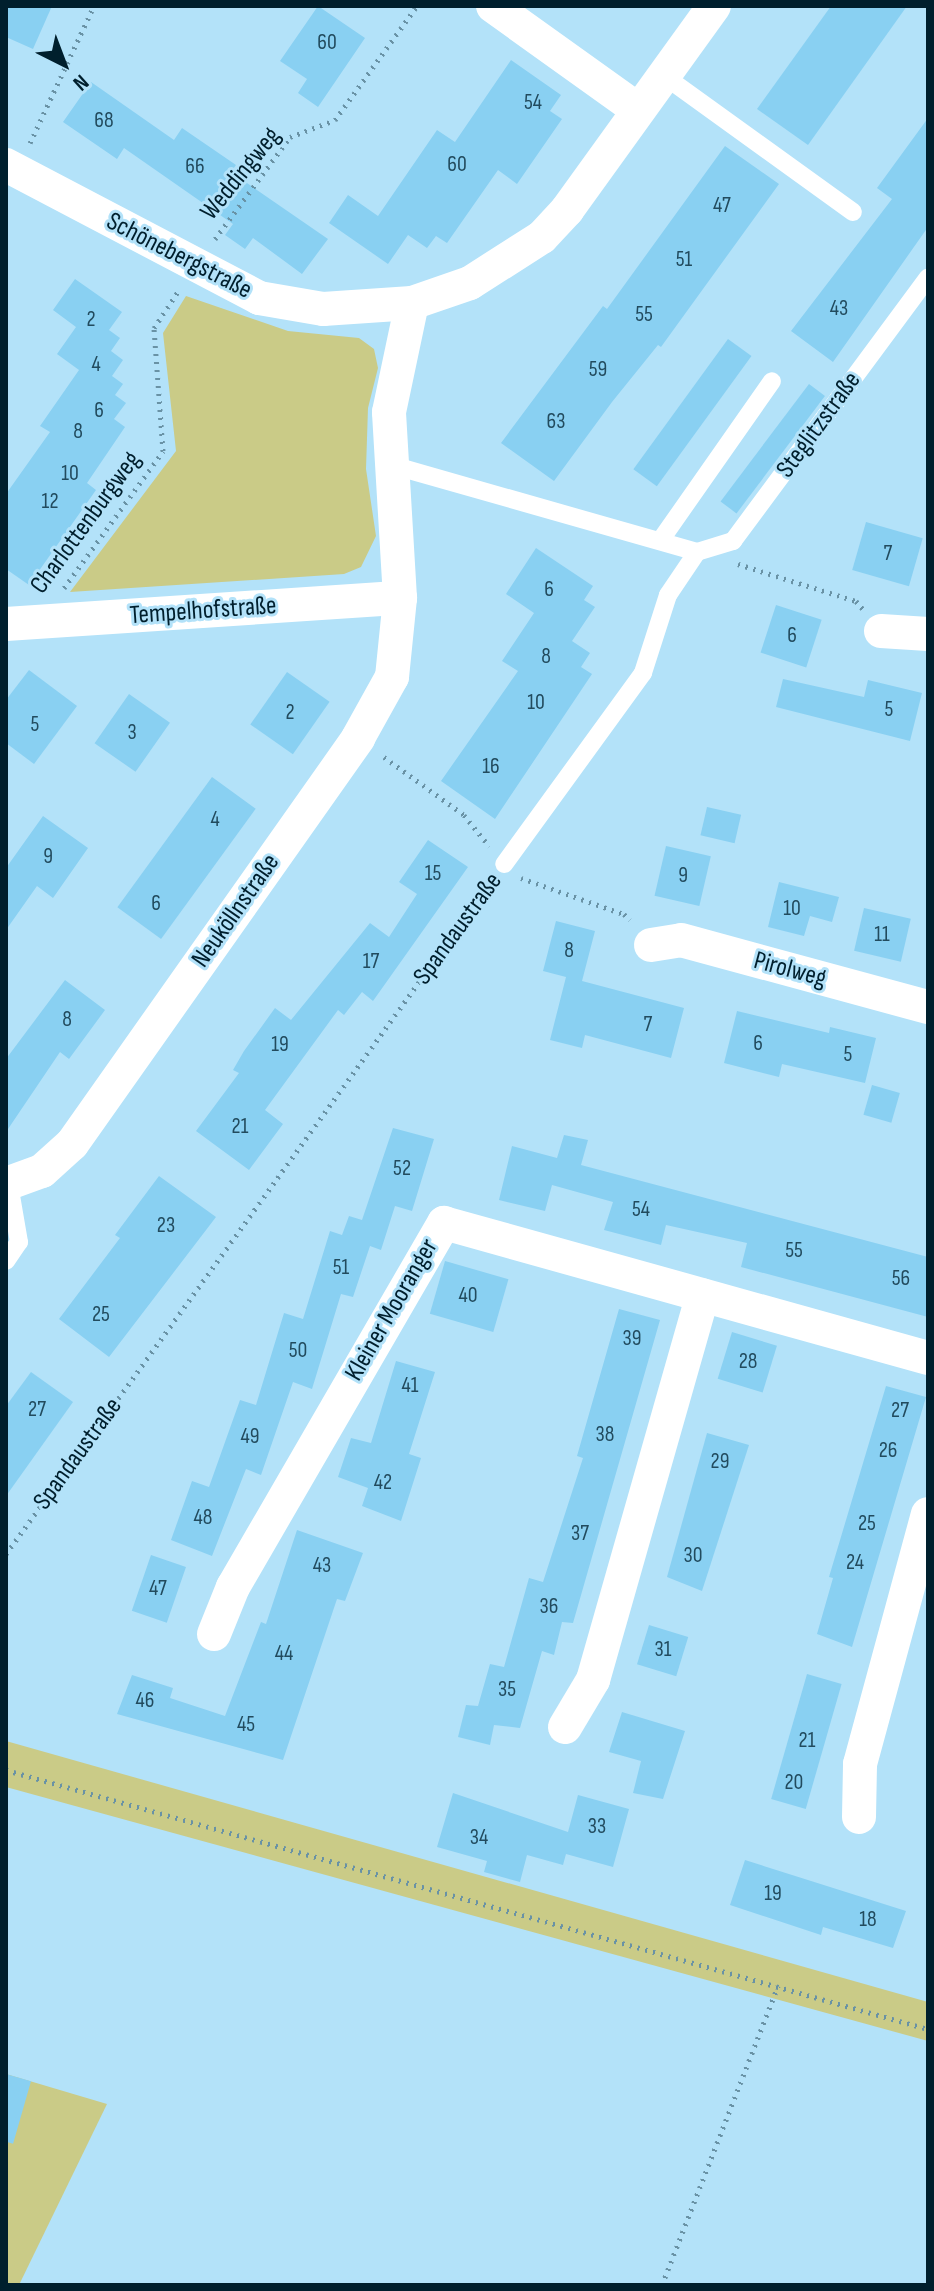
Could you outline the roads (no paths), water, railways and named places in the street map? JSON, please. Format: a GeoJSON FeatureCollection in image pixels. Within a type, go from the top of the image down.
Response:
{"type":"FeatureCollection","features":[{"type":"Feature","properties":{"kind":"street"},"geometry":{"type":"LineString","coordinates":[[493,6],[638,110]]}},
{"type":"Feature","properties":{"kind":"street","name":"Schönebergstraße"},"geometry":{"type":"LineString","coordinates":[[12,169],[194,267],[259,298],[323,309],[412,303],[470,283],[542,237],[714,6]]}},
{"type":"Feature","properties":{"kind":"street"},"geometry":{"type":"LineString","coordinates":[[400,598],[388,464],[389,412],[412,303]]}},
{"type":"Feature","properties":{"kind":"street","name":"Tempelhofstraße"},"geometry":{"type":"LineString","coordinates":[[23,623],[400,598]]}},
{"type":"Feature","properties":{"kind":"street","name":"Neuköllnstraße"},"geometry":{"type":"LineString","coordinates":[[7,1184],[42,1171],[72,1144],[358,738],[392,677],[400,598]]}},
{"type":"Feature","properties":{"kind":"street"},"geometry":{"type":"LineString","coordinates":[[881,631],[928,634]]}},
{"type":"Feature","properties":{"kind":"street","name":"Pirolweg"},"geometry":{"type":"LineString","coordinates":[[651,945],[681,940],[928,1007]]}},
{"type":"Feature","properties":{"kind":"street","name":"Kleiner Mooranger"},"geometry":{"type":"LineString","coordinates":[[214,1634],[233,1587],[444,1223],[928,1358]]}},
{"type":"Feature","properties":{"kind":"street"},"geometry":{"type":"LineString","coordinates":[[565,1727],[593,1680],[703,1295]]}},
{"type":"Feature","properties":{"kind":"street"},"geometry":{"type":"LineString","coordinates":[[859,1817],[860,1764],[928,1514]]}},
{"type":"Feature","properties":{"kind":"lane"},"geometry":{"type":"LineString","coordinates":[[663,75],[853,212]]}},
{"type":"Feature","properties":{"kind":"lane","name":"Steglitzstraße"},"geometry":{"type":"LineString","coordinates":[[697,552],[733,541],[928,277]]}},
{"type":"Feature","properties":{"kind":"lane"},"geometry":{"type":"LineString","coordinates":[[660,541],[772,381]]}},
{"type":"Feature","properties":{"kind":"lane"},"geometry":{"type":"LineString","coordinates":[[388,464],[697,552]]}},
{"type":"Feature","properties":{"kind":"lane","name":"Spandaustraße"},"geometry":{"type":"LineString","coordinates":[[504,864],[643,673],[668,595],[697,552]]}},
{"type":"Feature","properties":{"kind":"lane"},"geometry":{"type":"LineString","coordinates":[[6,1261],[19,1242],[7,1184]]}}]}
